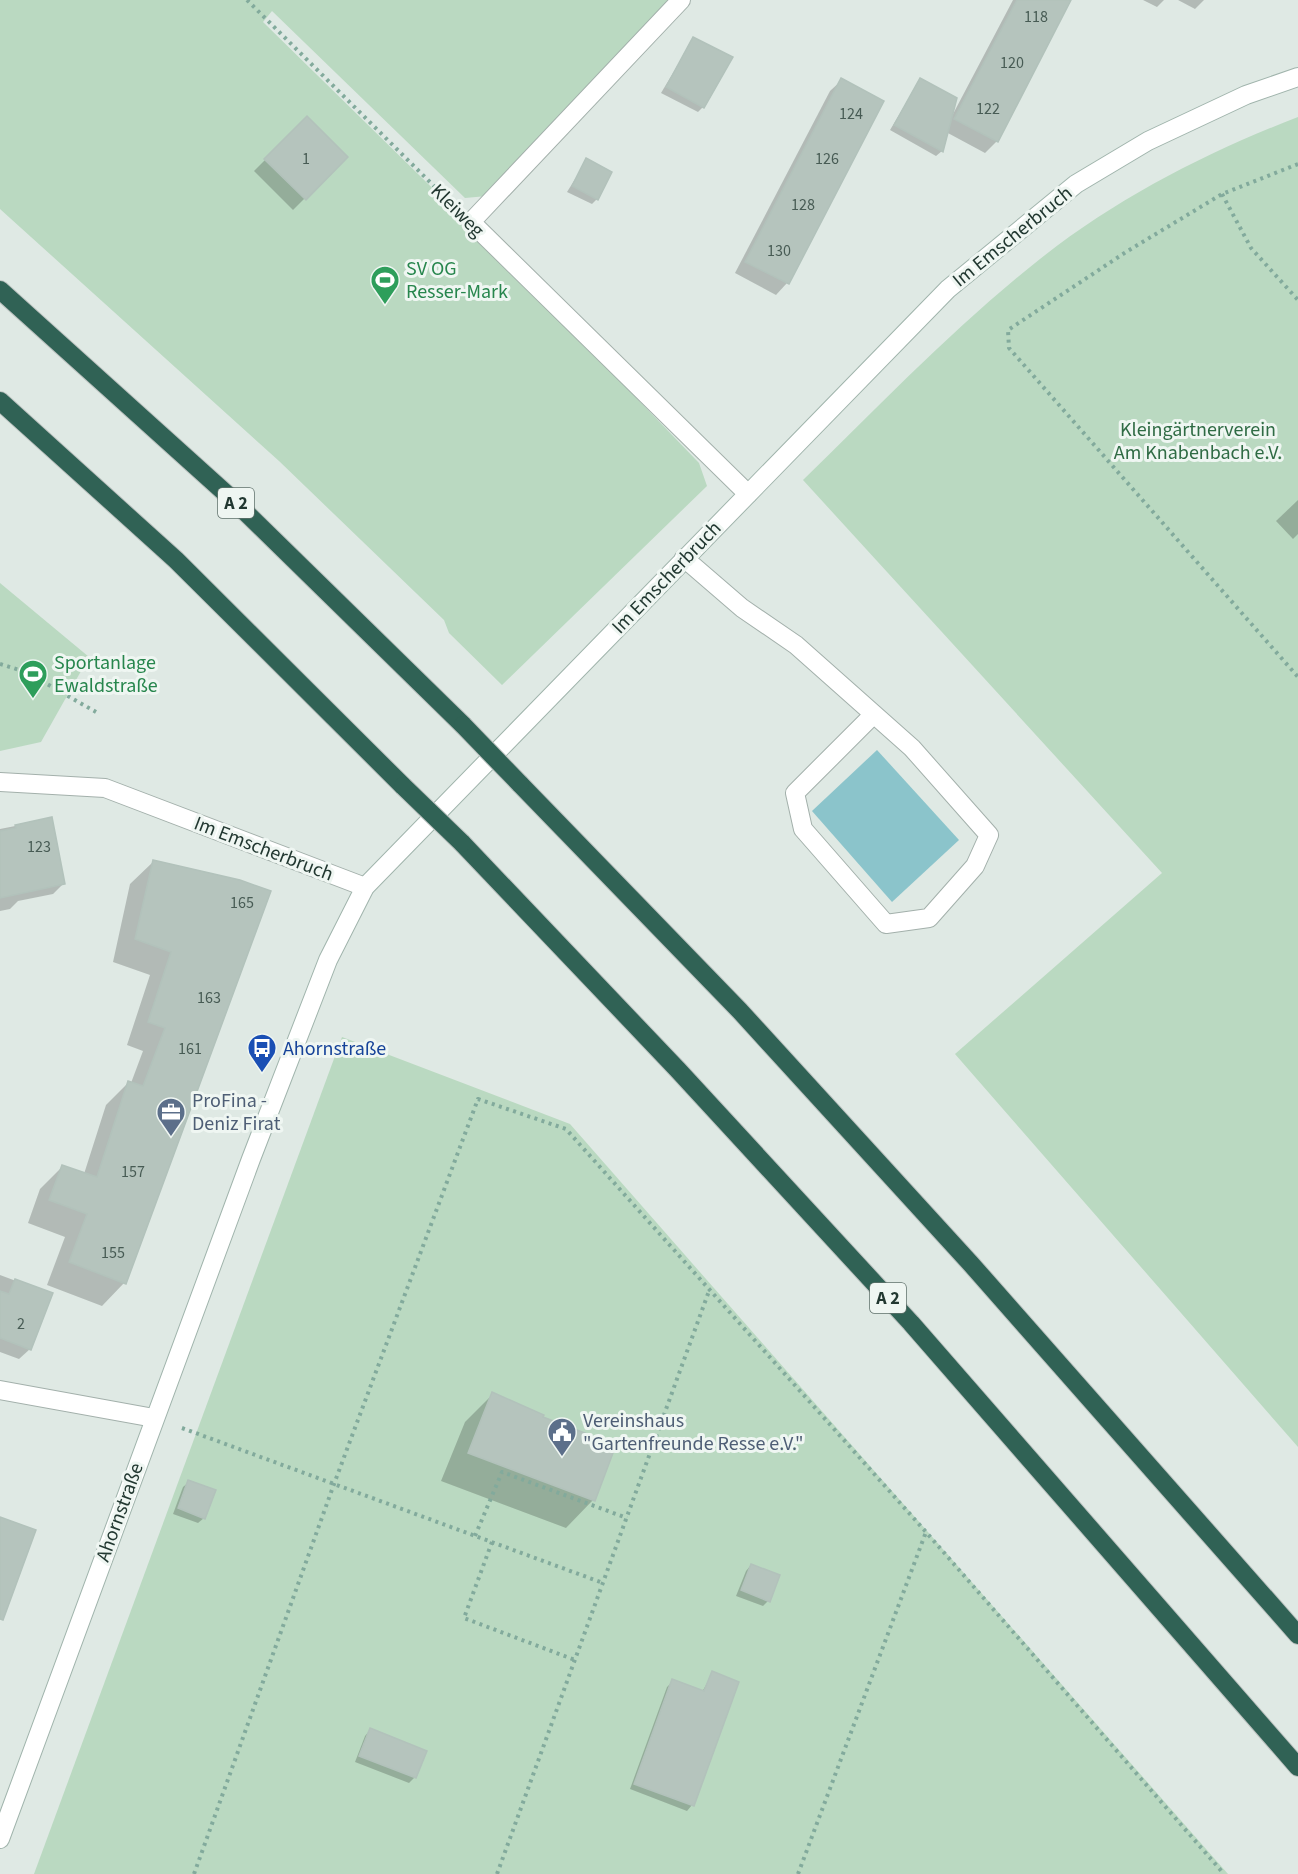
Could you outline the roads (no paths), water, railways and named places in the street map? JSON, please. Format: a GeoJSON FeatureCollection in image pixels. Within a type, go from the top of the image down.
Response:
{"type":"FeatureCollection","features":[{"type":"Feature","properties":{"kind":"highway","name":"A 2"},"geometry":{"type":"LineString","coordinates":[[0,290],[232,499],[463,725],[740,1011],[971,1264],[1298,1635]]}},
{"type":"Feature","properties":{"kind":"highway","name":"A 2"},"geometry":{"type":"LineString","coordinates":[[0,401],[176,560],[462,843],[678,1070],[911,1323],[1298,1767]]}},
{"type":"Feature","properties":{"kind":"street","name":"Kleiweg"},"geometry":{"type":"LineString","coordinates":[[681,0],[471,222],[748,494]]}},
{"type":"Feature","properties":{"kind":"street","name":"Im Emscherbruch"},"geometry":{"type":"LineString","coordinates":[[0,782],[105,788],[365,886],[948,289],[1076,184],[1148,141],[1246,95],[1298,77]]}},
{"type":"Feature","properties":{"kind":"street"},"geometry":{"type":"LineString","coordinates":[[684,558],[742,608],[795,645],[874,714],[912,748],[988,835],[975,866],[929,918],[886,924],[803,829],[795,793],[874,714]]}},
{"type":"Feature","properties":{"kind":"street","name":"Ahornstraße"},"geometry":{"type":"LineString","coordinates":[[0,1839],[154,1418],[328,960],[365,886]]}},
{"type":"Feature","properties":{"kind":"street"},"geometry":{"type":"LineString","coordinates":[[0,1390],[154,1418]]}},
{"type":"Feature","properties":{"kind":"water"},"geometry":{"type":"Polygon","coordinates":[[[877,750],[959,840],[892,902],[812,811],[877,750]]]}},
{"type":"Feature","properties":{"kind":"place","name":"SV OG Resser-Mark"},"geometry":{"type":"Point","coordinates":[385,306]}},
{"type":"Feature","properties":{"kind":"place","name":"Sportanlage Ewaldstraße"},"geometry":{"type":"Point","coordinates":[33,700]}},
{"type":"Feature","properties":{"kind":"place","name":"Ahornstraße"},"geometry":{"type":"Point","coordinates":[262,1074]}},
{"type":"Feature","properties":{"kind":"place","name":"ProFina - Deniz Firat"},"geometry":{"type":"Point","coordinates":[171,1138]}},
{"type":"Feature","properties":{"kind":"place","name":"Vereinshaus \"Gartenfreunde Resse e.V.\""},"geometry":{"type":"Point","coordinates":[562,1458]}},
{"type":"Feature","properties":{"kind":"park label","name":"Kleingärtnerverein Am Knabenbach e.V."},"geometry":{"type":"Point","coordinates":[1198,440]}}]}
